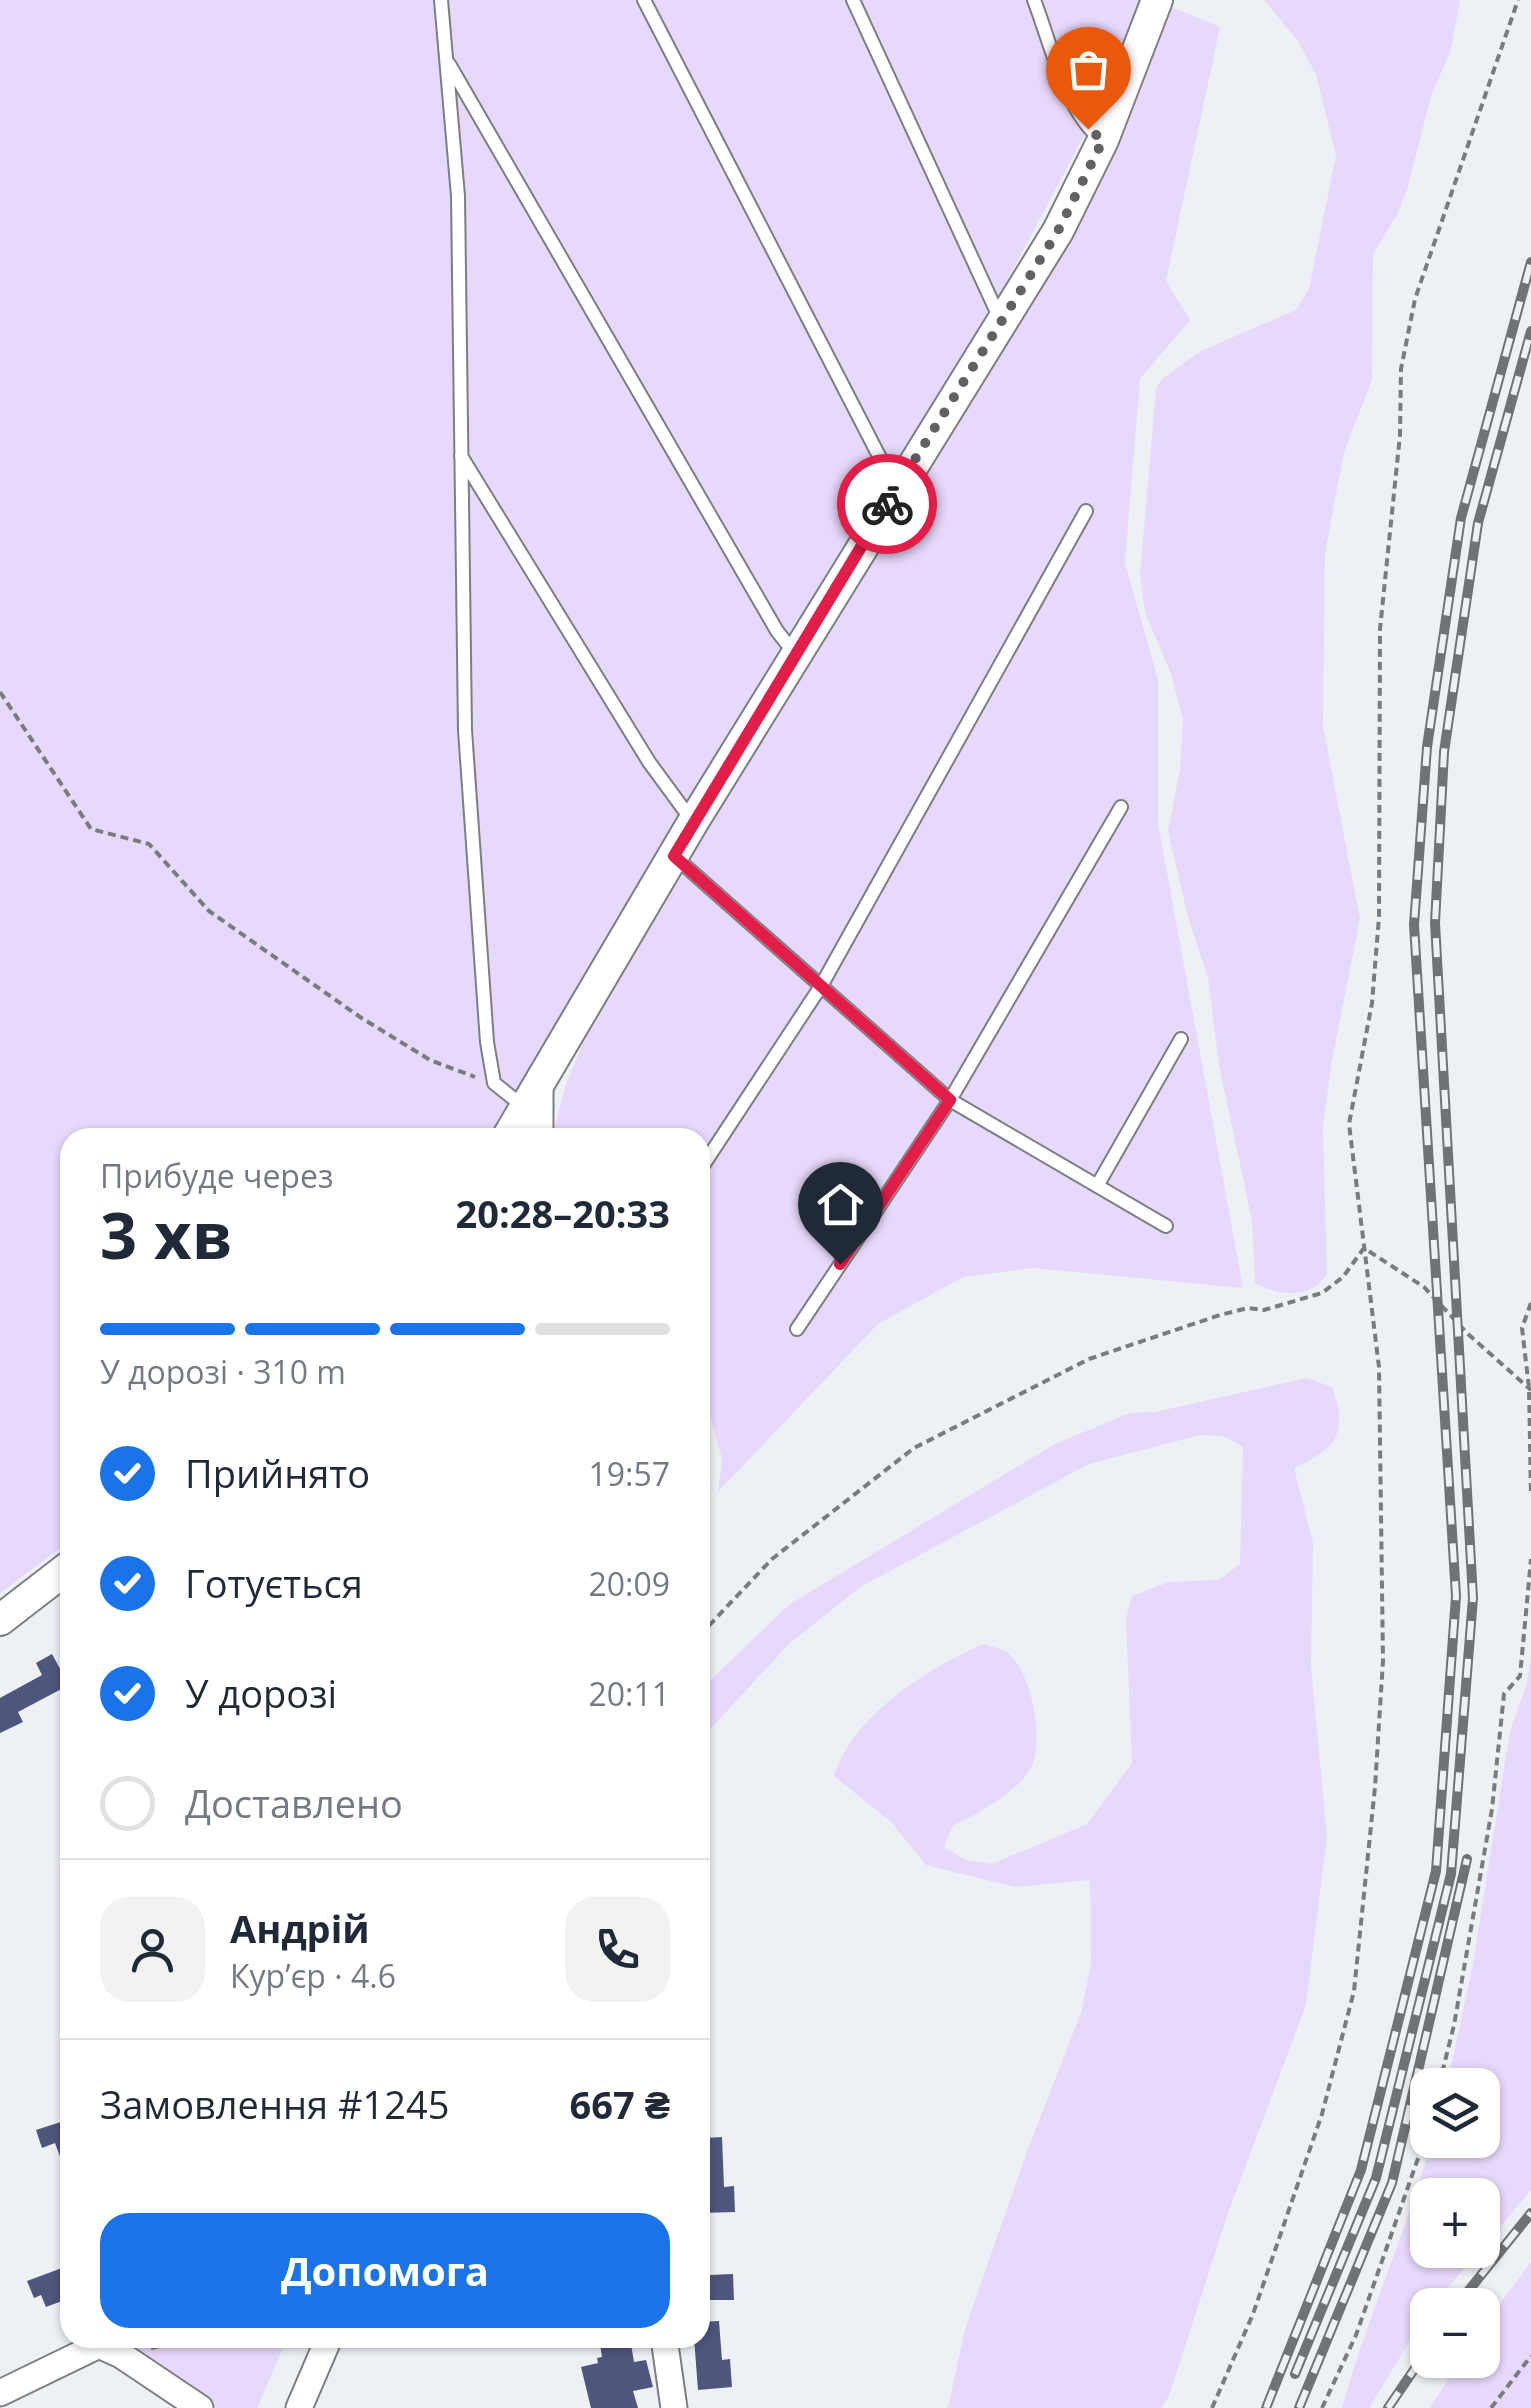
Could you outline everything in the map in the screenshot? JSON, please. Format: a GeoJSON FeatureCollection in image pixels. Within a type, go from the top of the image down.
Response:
{"type":"FeatureCollection","features":[{"type":"Feature","properties":{"kind":"street"},"geometry":{"type":"LineString","coordinates":[[512,1128],[523,1096],[1058,231],[1103,140],[1158,0]]}},
{"type":"Feature","properties":{"kind":"street"},"geometry":{"type":"LineString","coordinates":[[523,1096],[536,1128]]}},
{"type":"Feature","properties":{"kind":"street"},"geometry":{"type":"LineString","coordinates":[[0,1620],[60,1574]]}},
{"type":"Feature","properties":{"kind":"street"},"geometry":{"type":"LineString","coordinates":[[0,2393],[102,2348]]}},
{"type":"Feature","properties":{"kind":"street"},"geometry":{"type":"LineString","coordinates":[[110,2348],[200,2408]]}},
{"type":"Feature","properties":{"kind":"street"},"geometry":{"type":"LineString","coordinates":[[298,2408],[325,2348]]}},
{"type":"Feature","properties":{"kind":"street"},"geometry":{"type":"LineString","coordinates":[[665,2348],[674,2408]]}},
{"type":"Feature","properties":{"kind":"lane"},"geometry":{"type":"LineString","coordinates":[[441,0],[458,196],[465,730],[487,1042],[494,1083],[523,1096]]}},
{"type":"Feature","properties":{"kind":"lane"},"geometry":{"type":"LineString","coordinates":[[644,0],[896,489]]}},
{"type":"Feature","properties":{"kind":"lane"},"geometry":{"type":"LineString","coordinates":[[853,0],[1002,323]]}},
{"type":"Feature","properties":{"kind":"lane"},"geometry":{"type":"LineString","coordinates":[[1034,0],[1076,108],[1088,129],[1103,140]]}},
{"type":"Feature","properties":{"kind":"lane"},"geometry":{"type":"LineString","coordinates":[[445,58],[777,632],[798,656]]}},
{"type":"Feature","properties":{"kind":"lane"},"geometry":{"type":"LineString","coordinates":[[459,454],[649,762],[693,822]]}},
{"type":"Feature","properties":{"kind":"lane"},"geometry":{"type":"LineString","coordinates":[[710,1155],[822,986],[1086,511]]}},
{"type":"Feature","properties":{"kind":"lane"},"geometry":{"type":"LineString","coordinates":[[796,1329],[950,1100],[1122,807]]}},
{"type":"Feature","properties":{"kind":"lane"},"geometry":{"type":"LineString","coordinates":[[674,856],[950,1100],[1166,1226]]}},
{"type":"Feature","properties":{"kind":"lane"},"geometry":{"type":"LineString","coordinates":[[1097,1186],[1181,1040]]}},
{"type":"Feature","properties":{"kind":"path"},"geometry":{"type":"LineString","coordinates":[[1212,2408],[1254,2314],[1322,2114],[1354,1991],[1376,1787],[1383,1660],[1379,1367],[1349,1124],[1372,1003],[1379,917],[1380,629],[1400,435],[1401,369],[1415,298],[1518,0]]}},
{"type":"Feature","properties":{"kind":"path"},"geometry":{"type":"LineString","coordinates":[[0,692],[90,830],[148,844],[209,911],[360,1017],[430,1060],[467,1071],[495,1092],[523,1096]]}},
{"type":"Feature","properties":{"kind":"path"},"geometry":{"type":"LineString","coordinates":[[1364,1248],[1424,1287],[1468,1334],[1530,1389]]}},
{"type":"Feature","properties":{"kind":"path"},"geometry":{"type":"LineString","coordinates":[[710,1624],[772,1559],[914,1448],[1090,1360],[1220,1314],[1248,1308],[1264,1310],[1322,1293],[1343,1278],[1364,1248]]}},
{"type":"Feature","properties":{"kind":"path"},"geometry":{"type":"LineString","coordinates":[[1531,1304],[1522,1328],[1530,1389],[1531,1496]]}},
{"type":"Feature","properties":{"kind":"path"},"geometry":{"type":"LineString","coordinates":[[1443,2068],[1492,1809],[1504,1694],[1520,1676],[1531,1559]]}},
{"type":"Feature","properties":{"kind":"path"},"geometry":{"type":"LineString","coordinates":[[1322,2408],[1356,2334],[1418,2158]]}},
{"type":"Feature","properties":{"kind":"path"},"geometry":{"type":"LineString","coordinates":[[1491,2408],[1531,2356]]}},
{"type":"Feature","properties":{"kind":"shaded area"},"geometry":{"type":"Polygon","coordinates":[[[0,0],[1139,0],[1095,115],[1002,290],[792,638],[688,801],[501,1128],[60,1128],[60,1548],[0,1593],[0,0]]]}},
{"type":"Feature","properties":{"kind":"shaded area"},"geometry":{"type":"Polygon","coordinates":[[[1264,0],[1460,0],[1451,50],[1431,96],[1407,190],[1373,254],[1372,380],[1344,452],[1325,553],[1323,726],[1360,919],[1331,1065],[1323,1129],[1327,1273],[1313,1288],[1294,1293],[1274,1291],[1255,1283],[1252,1221],[1219,1065],[1208,978],[1188,917],[1168,831],[1180,770],[1183,719],[1170,671],[1145,613],[1140,575],[1156,388],[1163,378],[1201,351],[1296,310],[1309,289],[1336,156],[1316,74],[1297,40],[1264,0]]]}},
{"type":"Feature","properties":{"kind":"shaded area"},"geometry":{"type":"Polygon","coordinates":[[[1169,6],[1220,27],[1166,281],[1190,320],[1140,379],[1125,563],[1158,680],[1158,823],[1243,1288],[1033,1268],[963,1277],[878,1324],[718,1492],[722,1459],[710,1416],[710,1128],[555,1128],[565,1087],[594,1016],[1071,235],[1169,6]]]}},
{"type":"Feature","properties":{"kind":"shaded area"},"geometry":{"type":"Polygon","coordinates":[[[1307,1378],[1332,1387],[1337,1403],[1339,1428],[1335,1438],[1320,1454],[1294,1468],[1313,1543],[1311,1667],[1327,1836],[1306,2005],[1228,2213],[1169,2396],[1161,2408],[948,2408],[965,2329],[1082,2010],[1091,1963],[1090,1880],[1015,1887],[926,1865],[892,1823],[834,1776],[857,1733],[875,1714],[916,1681],[983,1644],[1005,1651],[1023,1674],[1034,1709],[1034,1761],[1022,1780],[1004,1796],[953,1825],[944,1847],[966,1860],[992,1864],[1087,1824],[1132,1763],[1126,1619],[1132,1596],[1169,1582],[1219,1580],[1240,1564],[1243,1447],[1223,1436],[1200,1435],[1089,1464],[862,1586],[791,1642],[710,1729],[710,1680],[790,1604],[1055,1444],[1130,1413],[1155,1412],[1307,1378]]]}},
{"type":"Feature","properties":{"kind":"shaded area"},"geometry":{"type":"Polygon","coordinates":[[[1531,1657],[1531,2190],[1500,2227],[1500,2178],[1420,2178],[1426,2158],[1500,2158],[1500,2068],[1451,2068],[1473,1964],[1510,1731],[1527,1683],[1531,1657]]]}},
{"type":"Feature","properties":{"kind":"shaded area"},"geometry":{"type":"Polygon","coordinates":[[[1410,2210],[1410,2268],[1465,2268],[1448,2288],[1410,2288],[1410,2341],[1369,2408],[1342,2408],[1410,2210]]]}},
{"type":"Feature","properties":{"kind":"shaded area"},"geometry":{"type":"Polygon","coordinates":[[[1531,2262],[1531,2408],[1430,2408],[1449,2378],[1500,2378],[1500,2303],[1531,2262]]]}},
{"type":"Feature","properties":{"kind":"shaded area"},"geometry":{"type":"Polygon","coordinates":[[[125,2348],[283,2348],[257,2408],[217,2408],[125,2348]]]}},
{"type":"Feature","properties":{"kind":"building"},"geometry":{"type":"Polygon","coordinates":[[[52,1654],[60,1669],[60,1690],[18,1712],[23,1722],[0,1733],[0,1698],[42,1675],[36,1663],[52,1654]]]}},
{"type":"Feature","properties":{"kind":"building"},"geometry":{"type":"Polygon","coordinates":[[[60,2122],[60,2156],[55,2143],[42,2148],[36,2130],[60,2122]]]}},
{"type":"Feature","properties":{"kind":"building"},"geometry":{"type":"Polygon","coordinates":[[[722,2137],[724,2187],[734,2186],[735,2212],[710,2213],[710,2138],[722,2137]]]}},
{"type":"Feature","properties":{"kind":"building"},"geometry":{"type":"Polygon","coordinates":[[[60,2269],[60,2302],[46,2307],[41,2295],[34,2298],[27,2281],[60,2269]]]}},
{"type":"Feature","properties":{"kind":"building"},"geometry":{"type":"Polygon","coordinates":[[[733,2274],[734,2300],[710,2300],[710,2275],[733,2274]]]}},
{"type":"Feature","properties":{"kind":"building"},"geometry":{"type":"Polygon","coordinates":[[[710,2321],[719,2321],[722,2360],[730,2359],[732,2387],[698,2390],[695,2348],[710,2348],[710,2321]]]}},
{"type":"Feature","properties":{"kind":"building"},"geometry":{"type":"Polygon","coordinates":[[[601,2348],[632,2348],[634,2362],[646,2360],[653,2387],[633,2391],[638,2408],[591,2408],[581,2367],[598,2363],[597,2358],[602,2357],[601,2348]]]}},
{"type":"Feature","properties":{"kind":"railway"},"geometry":{"type":"LineString","coordinates":[[1266,2408],[1361,2170],[1436,1871],[1456,1596],[1414,925],[1427,747],[1461,518],[1531,262]]}},
{"type":"Feature","properties":{"kind":"railway"},"geometry":{"type":"LineString","coordinates":[[1295,2374],[1376,2178],[1451,1874],[1473,1598],[1435,923],[1444,752],[1478,523],[1531,331]]}},
{"type":"Feature","properties":{"kind":"railway"},"geometry":{"type":"LineString","coordinates":[[1299,2408],[1392,2183],[1467,1859]]}},
{"type":"Feature","properties":{"kind":"railway"},"geometry":{"type":"LineString","coordinates":[[1471,2288],[1531,2213]]}},
{"type":"Feature","properties":{"kind":"railway"},"geometry":{"type":"LineString","coordinates":[[1388,2408],[1410,2376]]}},
{"type":"Feature","properties":{"kind":"way so far"},"geometry":{"type":"LineString","coordinates":[[887,504],[1058,231],[1103,140],[1088,129]]}},
{"type":"Feature","properties":{"kind":"route"},"geometry":{"type":"LineString","coordinates":[[840,1264],[950,1100],[674,856],[887,504]]}}]}
